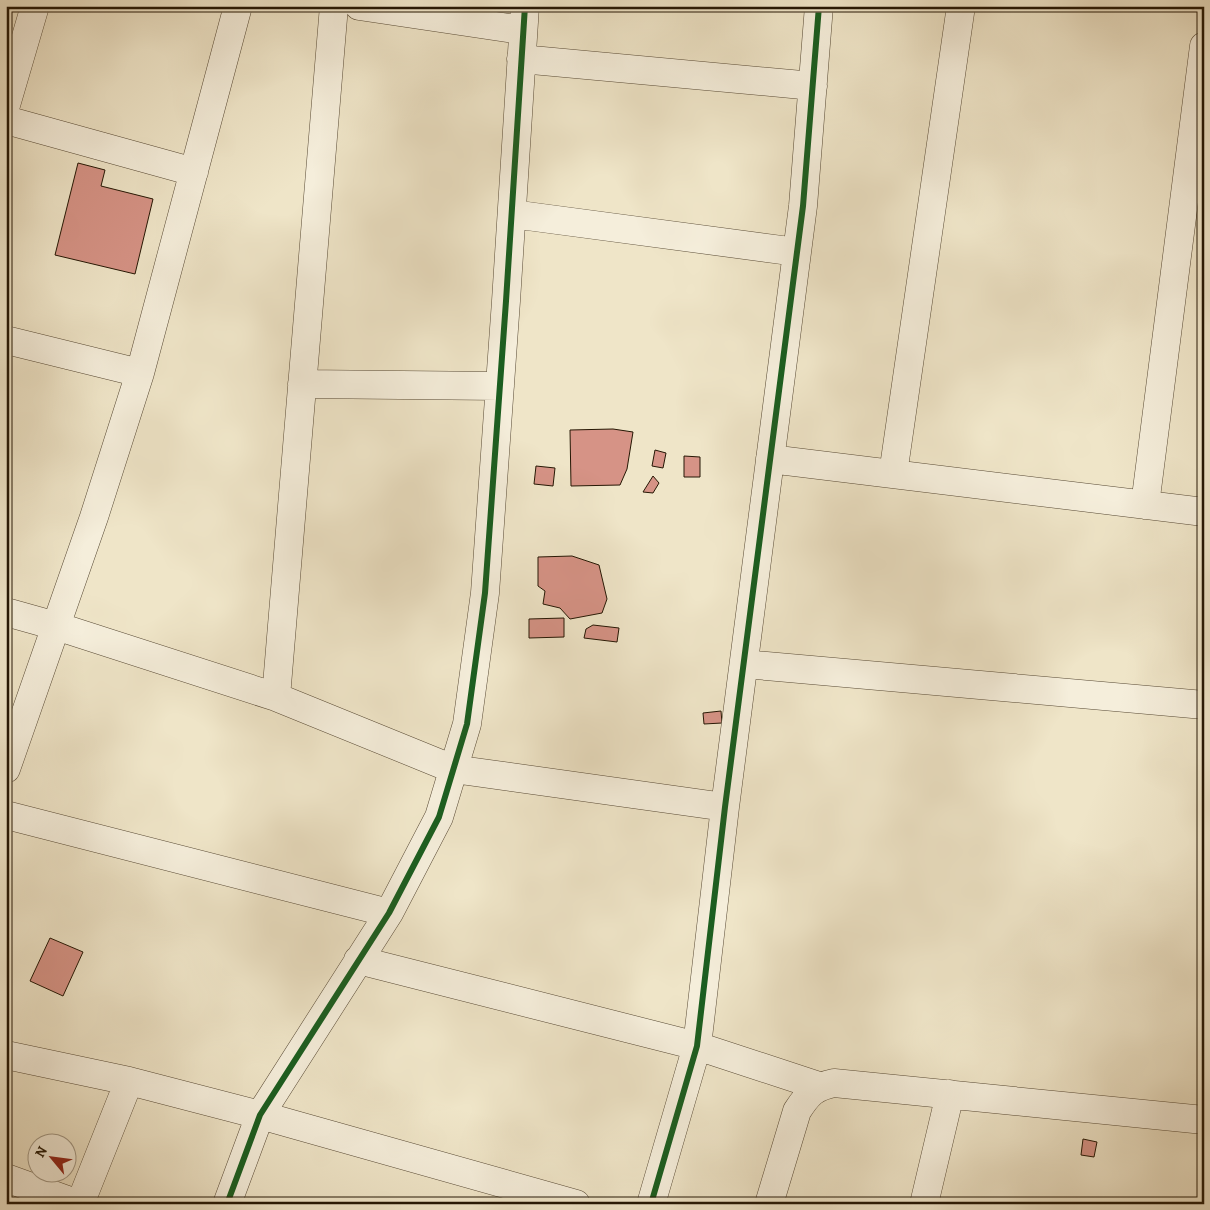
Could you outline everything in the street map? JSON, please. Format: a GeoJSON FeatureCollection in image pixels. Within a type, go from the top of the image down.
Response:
{"type":"FeatureCollection","features":[{"type":"Feature","properties":{"kind":"street"},"geometry":{"type":"LineString","coordinates":[[6,105],[36,6]]}},
{"type":"Feature","properties":{"kind":"street"},"geometry":{"type":"LineString","coordinates":[[6,769],[56,626],[140,373],[238,6]]}},
{"type":"Feature","properties":{"kind":"street"},"geometry":{"type":"LineString","coordinates":[[276,697],[334,6]]}},
{"type":"Feature","properties":{"kind":"street"},"geometry":{"type":"LineString","coordinates":[[227,1204],[260,1115],[389,913],[439,817],[467,724],[485,593],[524,18],[359,6]]}},
{"type":"Feature","properties":{"kind":"street"},"geometry":{"type":"LineString","coordinates":[[651,1204],[697,1046],[725,807],[803,206],[819,6]]}},
{"type":"Feature","properties":{"kind":"street"},"geometry":{"type":"LineString","coordinates":[[893,474],[961,6]]}},
{"type":"Feature","properties":{"kind":"street"},"geometry":{"type":"LineString","coordinates":[[1145,505],[1204,46]]}},
{"type":"Feature","properties":{"kind":"street"},"geometry":{"type":"LineString","coordinates":[[521,59],[813,86]]}},
{"type":"Feature","properties":{"kind":"street"},"geometry":{"type":"LineString","coordinates":[[6,120],[194,172]]}},
{"type":"Feature","properties":{"kind":"street"},"geometry":{"type":"LineString","coordinates":[[512,214],[797,252]]}},
{"type":"Feature","properties":{"kind":"street"},"geometry":{"type":"LineString","coordinates":[[6,340],[140,373]]}},
{"type":"Feature","properties":{"kind":"street"},"geometry":{"type":"LineString","coordinates":[[302,384],[500,386]]}},
{"type":"Feature","properties":{"kind":"street"},"geometry":{"type":"LineString","coordinates":[[770,459],[1204,512]]}},
{"type":"Feature","properties":{"kind":"street"},"geometry":{"type":"LineString","coordinates":[[6,612],[56,626],[276,697],[454,769],[725,807]]}},
{"type":"Feature","properties":{"kind":"street"},"geometry":{"type":"LineString","coordinates":[[744,664],[1204,705]]}},
{"type":"Feature","properties":{"kind":"street"},"geometry":{"type":"LineString","coordinates":[[6,815],[389,913]]}},
{"type":"Feature","properties":{"kind":"street"},"geometry":{"type":"LineString","coordinates":[[358,960],[697,1046],[819,1086]]}},
{"type":"Feature","properties":{"kind":"street"},"geometry":{"type":"LineString","coordinates":[[6,1055],[129,1081],[260,1115],[576,1204]]}},
{"type":"Feature","properties":{"kind":"street"},"geometry":{"type":"LineString","coordinates":[[6,1178],[79,1204],[129,1081]]}},
{"type":"Feature","properties":{"kind":"street"},"geometry":{"type":"LineString","coordinates":[[769,1204],[798,1110],[806,1097],[819,1086],[834,1083],[1204,1120]]}},
{"type":"Feature","properties":{"kind":"street"},"geometry":{"type":"LineString","coordinates":[[924,1204],[950,1094]]}},
{"type":"Feature","properties":{"kind":"building"},"geometry":{"type":"Polygon","coordinates":[[[78,163],[105,170],[101,186],[153,199],[135,274],[55,255],[78,163]]]}},
{"type":"Feature","properties":{"kind":"building"},"geometry":{"type":"Polygon","coordinates":[[[613,429],[633,432],[627,469],[620,485],[571,486],[570,430],[613,429]]]}},
{"type":"Feature","properties":{"kind":"building"},"geometry":{"type":"Polygon","coordinates":[[[655,450],[666,453],[663,468],[652,466],[655,450]]]}},
{"type":"Feature","properties":{"kind":"building"},"geometry":{"type":"Polygon","coordinates":[[[684,456],[700,457],[700,477],[684,477],[684,456]]]}},
{"type":"Feature","properties":{"kind":"building"},"geometry":{"type":"Polygon","coordinates":[[[536,466],[555,468],[553,486],[534,484],[536,466]]]}},
{"type":"Feature","properties":{"kind":"building"},"geometry":{"type":"Polygon","coordinates":[[[653,476],[659,483],[653,493],[643,492],[653,476]]]}},
{"type":"Feature","properties":{"kind":"building"},"geometry":{"type":"Polygon","coordinates":[[[572,556],[599,565],[607,599],[602,613],[570,619],[560,608],[543,604],[545,591],[538,586],[538,557],[572,556]]]}},
{"type":"Feature","properties":{"kind":"building"},"geometry":{"type":"Polygon","coordinates":[[[564,618],[564,637],[529,638],[529,619],[564,618]]]}},
{"type":"Feature","properties":{"kind":"building"},"geometry":{"type":"Polygon","coordinates":[[[593,625],[619,628],[617,642],[584,638],[586,629],[593,625]]]}},
{"type":"Feature","properties":{"kind":"building"},"geometry":{"type":"Polygon","coordinates":[[[721,711],[722,723],[704,724],[703,713],[721,711]]]}},
{"type":"Feature","properties":{"kind":"building"},"geometry":{"type":"Polygon","coordinates":[[[50,938],[83,952],[63,996],[30,981],[50,938]]]}},
{"type":"Feature","properties":{"kind":"building"},"geometry":{"type":"Polygon","coordinates":[[[1083,1139],[1097,1142],[1094,1157],[1081,1155],[1083,1139]]]}},
{"type":"Feature","properties":{"kind":"cycle path"},"geometry":{"type":"LineString","coordinates":[[227,1204],[260,1115],[389,913],[439,817],[467,724],[485,593],[525,6]]}},
{"type":"Feature","properties":{"kind":"cycle path"},"geometry":{"type":"LineString","coordinates":[[651,1204],[697,1046],[725,807],[803,206],[819,6]]}}]}
